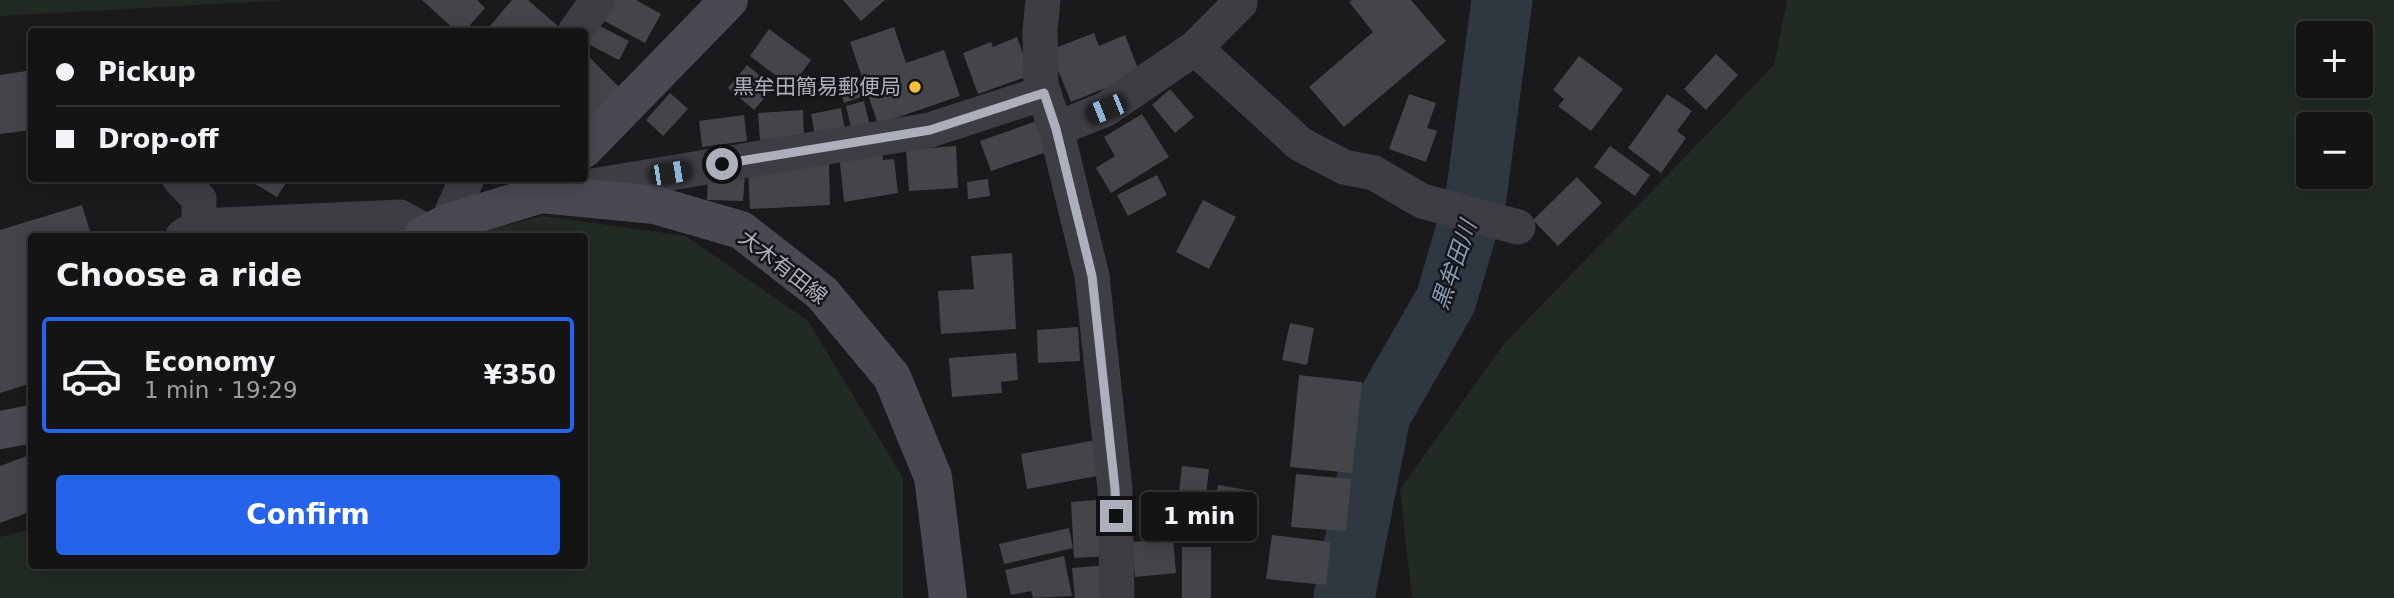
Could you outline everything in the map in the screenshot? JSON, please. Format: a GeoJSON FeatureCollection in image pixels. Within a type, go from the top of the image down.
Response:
{"type":"FeatureCollection","features":[{"type":"Feature","properties":{"kind":"main road"},"geometry":{"type":"LineString","coordinates":[[588,145],[729,0]]}},
{"type":"Feature","properties":{"kind":"main road","name":"大木有田線"},"geometry":{"type":"LineString","coordinates":[[433,231],[549,186],[655,205],[741,230],[822,293],[892,377],[933,477],[948,598]]}},
{"type":"Feature","properties":{"kind":"main road"},"geometry":{"type":"LineString","coordinates":[[0,430],[28,425]]}},
{"type":"Feature","properties":{"kind":"street"},"geometry":{"type":"LineString","coordinates":[[578,28],[598,0]]}},
{"type":"Feature","properties":{"kind":"street"},"geometry":{"type":"LineString","coordinates":[[1043,0],[1040,30],[1044,93],[1056,129],[1092,276],[1115,489],[1117,598]]}},
{"type":"Feature","properties":{"kind":"street"},"geometry":{"type":"LineString","coordinates":[[1056,129],[1106,109],[1195,48],[1240,3],[1238,0]]}},
{"type":"Feature","properties":{"kind":"street"},"geometry":{"type":"LineString","coordinates":[[1195,48],[1300,144],[1344,167],[1374,173],[1422,201],[1507,225]]}},
{"type":"Feature","properties":{"kind":"street"},"geometry":{"type":"LineString","coordinates":[[588,180],[930,130],[1044,93]]}},
{"type":"Feature","properties":{"kind":"street"},"geometry":{"type":"LineString","coordinates":[[183,182],[199,199],[191,231],[400,218],[433,231],[464,182]]}},
{"type":"Feature","properties":{"kind":"street"},"geometry":{"type":"LineString","coordinates":[[549,186],[576,182]]}},
{"type":"Feature","properties":{"kind":"shaded area"},"geometry":{"type":"Polygon","coordinates":[[[0,0],[289,0],[0,16],[0,0]]]}},
{"type":"Feature","properties":{"kind":"shaded area"},"geometry":{"type":"Polygon","coordinates":[[[1787,0],[2394,0],[2394,598],[1412,598],[1400,489],[1504,344],[1774,65],[1787,0]]]}},
{"type":"Feature","properties":{"kind":"shaded area"},"geometry":{"type":"Polygon","coordinates":[[[543,216],[686,236],[808,321],[903,478],[903,598],[0,598],[0,537],[28,530],[28,569],[588,569],[588,233],[477,233],[543,216]]]}},
{"type":"Feature","properties":{"kind":"building"},"geometry":{"type":"Polygon","coordinates":[[[422,0],[477,0],[485,8],[468,28],[453,28],[422,0]]]}},
{"type":"Feature","properties":{"kind":"building"},"geometry":{"type":"Polygon","coordinates":[[[512,0],[528,0],[559,27],[558,28],[488,28],[512,0]]]}},
{"type":"Feature","properties":{"kind":"building"},"geometry":{"type":"Polygon","coordinates":[[[611,0],[636,0],[661,14],[645,43],[601,19],[611,0]]]}},
{"type":"Feature","properties":{"kind":"building"},"geometry":{"type":"Polygon","coordinates":[[[843,0],[885,0],[861,21],[843,0]]]}},
{"type":"Feature","properties":{"kind":"building"},"geometry":{"type":"Polygon","coordinates":[[[1411,0],[1446,41],[1344,127],[1309,87],[1373,32],[1349,2],[1411,0]]]}},
{"type":"Feature","properties":{"kind":"building"},"geometry":{"type":"Polygon","coordinates":[[[596,24],[629,41],[619,60],[588,44],[596,24]]]}},
{"type":"Feature","properties":{"kind":"building"},"geometry":{"type":"Polygon","coordinates":[[[894,27],[906,63],[944,50],[960,96],[878,124],[850,42],[894,27]]]}},
{"type":"Feature","properties":{"kind":"building"},"geometry":{"type":"Polygon","coordinates":[[[769,29],[811,60],[791,87],[750,56],[769,29]]]}},
{"type":"Feature","properties":{"kind":"building"},"geometry":{"type":"Polygon","coordinates":[[[1094,33],[1099,46],[1125,35],[1140,74],[1071,102],[1050,50],[1094,33]]]}},
{"type":"Feature","properties":{"kind":"building"},"geometry":{"type":"Polygon","coordinates":[[[1017,37],[1031,75],[978,94],[963,53],[991,42],[993,47],[1017,37]]]}},
{"type":"Feature","properties":{"kind":"building"},"geometry":{"type":"Polygon","coordinates":[[[1716,54],[1738,75],[1706,110],[1684,89],[1716,54]]]}},
{"type":"Feature","properties":{"kind":"building"},"geometry":{"type":"Polygon","coordinates":[[[588,56],[619,87],[588,119],[588,56]]]}},
{"type":"Feature","properties":{"kind":"building"},"geometry":{"type":"Polygon","coordinates":[[[1579,56],[1623,89],[1591,131],[1558,106],[1564,99],[1553,90],[1579,56]]]}},
{"type":"Feature","properties":{"kind":"building"},"geometry":{"type":"Polygon","coordinates":[[[747,65],[774,87],[754,110],[728,88],[747,65]]]}},
{"type":"Feature","properties":{"kind":"building"},"geometry":{"type":"Polygon","coordinates":[[[26,71],[28,130],[0,134],[0,75],[26,71]]]}},
{"type":"Feature","properties":{"kind":"building"},"geometry":{"type":"Polygon","coordinates":[[[855,75],[861,97],[844,103],[838,80],[855,75]]]}},
{"type":"Feature","properties":{"kind":"building"},"geometry":{"type":"Polygon","coordinates":[[[1170,89],[1194,117],[1175,133],[1152,105],[1170,89]]]}},
{"type":"Feature","properties":{"kind":"building"},"geometry":{"type":"Polygon","coordinates":[[[670,93],[688,109],[663,136],[646,120],[670,93]]]}},
{"type":"Feature","properties":{"kind":"building"},"geometry":{"type":"Polygon","coordinates":[[[1409,94],[1436,103],[1427,128],[1437,131],[1426,162],[1389,149],[1409,94]]]}},
{"type":"Feature","properties":{"kind":"building"},"geometry":{"type":"Polygon","coordinates":[[[1667,94],[1692,111],[1677,131],[1686,138],[1661,173],[1628,148],[1667,94]]]}},
{"type":"Feature","properties":{"kind":"building"},"geometry":{"type":"Polygon","coordinates":[[[864,101],[870,126],[852,131],[846,106],[864,101]]]}},
{"type":"Feature","properties":{"kind":"building"},"geometry":{"type":"Polygon","coordinates":[[[841,108],[845,130],[815,136],[811,114],[841,108]]]}},
{"type":"Feature","properties":{"kind":"building"},"geometry":{"type":"Polygon","coordinates":[[[803,110],[804,138],[760,140],[758,113],[803,110]]]}},
{"type":"Feature","properties":{"kind":"building"},"geometry":{"type":"Polygon","coordinates":[[[1142,114],[1169,157],[1111,193],[1096,168],[1115,156],[1104,137],[1142,114]]]}},
{"type":"Feature","properties":{"kind":"building"},"geometry":{"type":"Polygon","coordinates":[[[744,115],[747,141],[702,147],[699,121],[744,115]]]}},
{"type":"Feature","properties":{"kind":"building"},"geometry":{"type":"Polygon","coordinates":[[[1037,121],[1047,152],[991,171],[980,141],[1037,121]]]}},
{"type":"Feature","properties":{"kind":"building"},"geometry":{"type":"Polygon","coordinates":[[[956,146],[958,188],[909,191],[906,150],[956,146]]]}},
{"type":"Feature","properties":{"kind":"building"},"geometry":{"type":"Polygon","coordinates":[[[1610,146],[1650,175],[1635,196],[1594,167],[1610,146]]]}},
{"type":"Feature","properties":{"kind":"building"},"geometry":{"type":"Polygon","coordinates":[[[882,150],[883,160],[894,159],[898,193],[844,202],[839,154],[882,150]]]}},
{"type":"Feature","properties":{"kind":"building"},"geometry":{"type":"Polygon","coordinates":[[[829,162],[830,205],[750,209],[748,165],[829,162]]]}},
{"type":"Feature","properties":{"kind":"building"},"geometry":{"type":"Polygon","coordinates":[[[708,172],[745,173],[743,201],[707,200],[708,172]]]}},
{"type":"Feature","properties":{"kind":"building"},"geometry":{"type":"Polygon","coordinates":[[[1157,175],[1167,195],[1128,216],[1117,195],[1157,175]]]}},
{"type":"Feature","properties":{"kind":"building"},"geometry":{"type":"Polygon","coordinates":[[[1577,177],[1602,203],[1558,246],[1533,220],[1577,177]]]}},
{"type":"Feature","properties":{"kind":"building"},"geometry":{"type":"Polygon","coordinates":[[[988,179],[990,196],[968,199],[967,182],[988,179]]]}},
{"type":"Feature","properties":{"kind":"building"},"geometry":{"type":"Polygon","coordinates":[[[252,182],[286,182],[277,197],[252,182]]]}},
{"type":"Feature","properties":{"kind":"building"},"geometry":{"type":"Polygon","coordinates":[[[1203,200],[1236,217],[1209,269],[1176,252],[1203,200]]]}},
{"type":"Feature","properties":{"kind":"building"},"geometry":{"type":"Polygon","coordinates":[[[82,205],[90,233],[28,233],[28,384],[0,393],[0,230],[82,205]]]}},
{"type":"Feature","properties":{"kind":"building"},"geometry":{"type":"Polygon","coordinates":[[[1012,253],[1016,329],[941,334],[938,291],[974,289],[971,256],[1012,253]]]}},
{"type":"Feature","properties":{"kind":"building"},"geometry":{"type":"Polygon","coordinates":[[[1290,323],[1314,328],[1307,365],[1282,360],[1290,323]]]}},
{"type":"Feature","properties":{"kind":"building"},"geometry":{"type":"Polygon","coordinates":[[[1078,327],[1080,361],[1038,363],[1037,330],[1078,327]]]}},
{"type":"Feature","properties":{"kind":"building"},"geometry":{"type":"Polygon","coordinates":[[[1016,353],[1018,380],[1001,382],[1002,393],[952,397],[949,358],[1016,353]]]}},
{"type":"Feature","properties":{"kind":"building"},"geometry":{"type":"Polygon","coordinates":[[[1299,375],[1362,382],[1352,473],[1290,467],[1299,375]]]}},
{"type":"Feature","properties":{"kind":"building"},"geometry":{"type":"Polygon","coordinates":[[[1096,440],[1102,475],[1027,489],[1021,454],[1096,440]]]}},
{"type":"Feature","properties":{"kind":"building"},"geometry":{"type":"Polygon","coordinates":[[[28,456],[28,512],[0,523],[0,466],[28,456]]]}},
{"type":"Feature","properties":{"kind":"building"},"geometry":{"type":"Polygon","coordinates":[[[1182,466],[1209,469],[1203,521],[1176,518],[1182,466]]]}},
{"type":"Feature","properties":{"kind":"building"},"geometry":{"type":"Polygon","coordinates":[[[1296,474],[1351,479],[1346,531],[1291,527],[1296,474]]]}},
{"type":"Feature","properties":{"kind":"building"},"geometry":{"type":"Polygon","coordinates":[[[1218,485],[1247,490],[1242,525],[1212,520],[1218,485]]]}},
{"type":"Feature","properties":{"kind":"building"},"geometry":{"type":"Polygon","coordinates":[[[1097,500],[1098,519],[1111,556],[1074,558],[1071,502],[1097,500]]]}},
{"type":"Feature","properties":{"kind":"building"},"geometry":{"type":"Polygon","coordinates":[[[1069,528],[1073,548],[1004,564],[999,544],[1069,528]]]}},
{"type":"Feature","properties":{"kind":"building"},"geometry":{"type":"Polygon","coordinates":[[[1272,535],[1331,542],[1326,585],[1266,579],[1272,535]]]}},
{"type":"Feature","properties":{"kind":"building"},"geometry":{"type":"Polygon","coordinates":[[[1173,539],[1176,573],[1135,577],[1132,542],[1173,539]]]}},
{"type":"Feature","properties":{"kind":"building"},"geometry":{"type":"Polygon","coordinates":[[[1182,547],[1211,547],[1211,598],[1182,598],[1182,547]]]}},
{"type":"Feature","properties":{"kind":"building"},"geometry":{"type":"Polygon","coordinates":[[[1064,556],[1072,596],[1033,598],[1031,591],[1011,595],[1005,570],[1064,556]]]}},
{"type":"Feature","properties":{"kind":"building"},"geometry":{"type":"Polygon","coordinates":[[[1108,565],[1110,598],[1075,598],[1072,568],[1108,565]]]}},
{"type":"Feature","properties":{"kind":"waterway","name":"黒牟田川"},"geometry":{"type":"LineString","coordinates":[[1344,598],[1380,415],[1446,300],[1476,197],[1502,0]]}},
{"type":"Feature","properties":{"kind":"place","name":"黒牟田簡易郵便局"},"geometry":{"type":"Point","coordinates":[915,87]}},
{"type":"Feature","properties":{"kind":"route"},"geometry":{"type":"LineString","coordinates":[[722,164],[930,130],[1044,93],[1056,129],[1092,276],[1116,516]]}}]}
